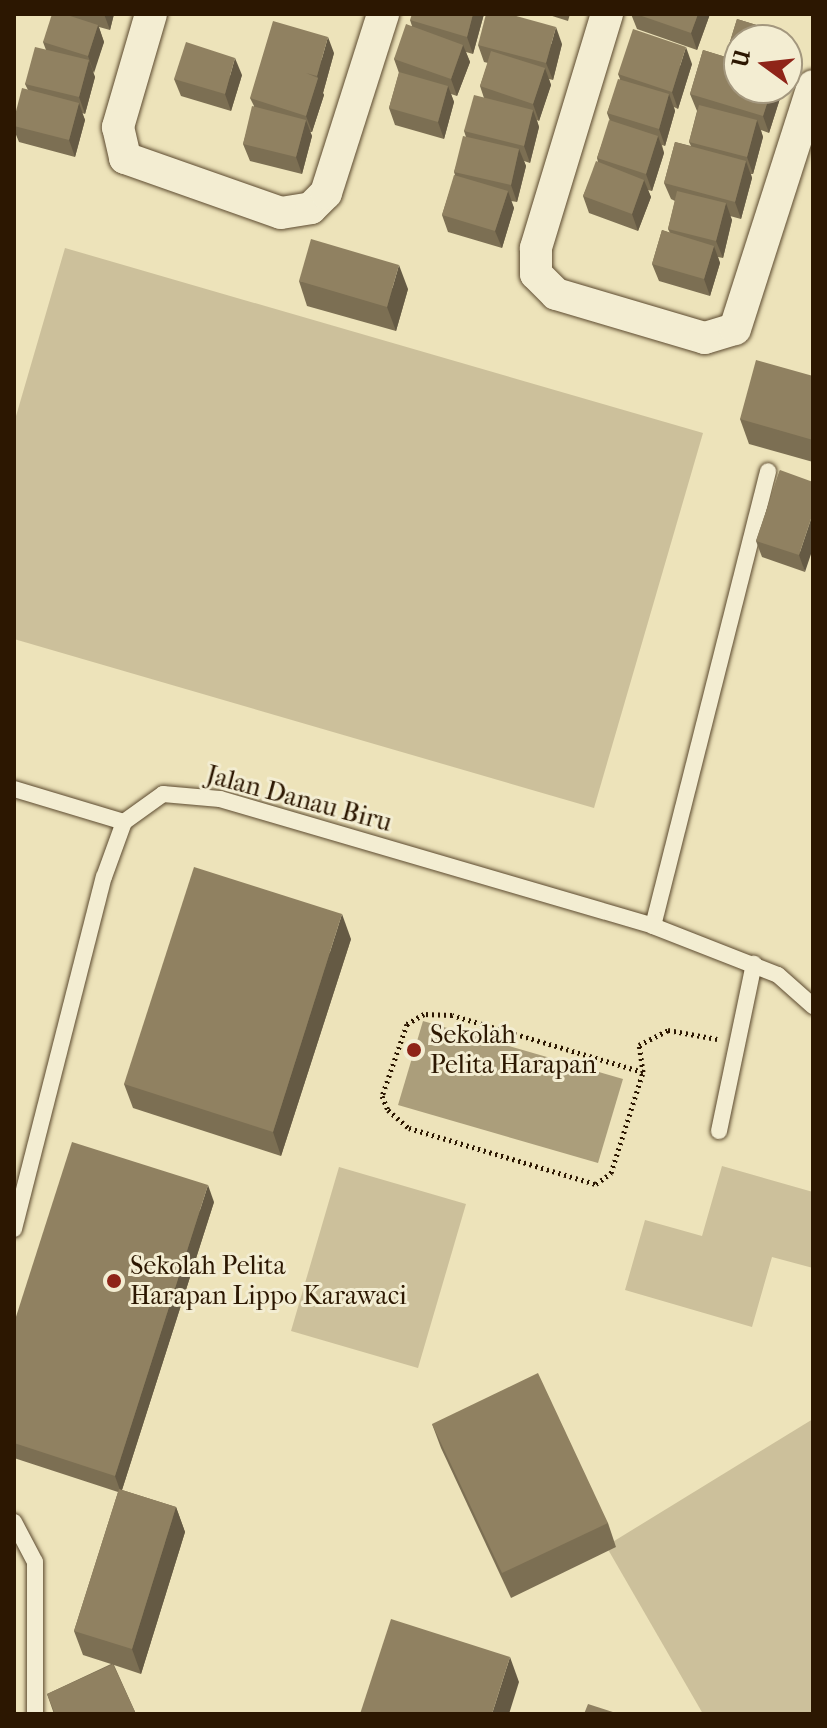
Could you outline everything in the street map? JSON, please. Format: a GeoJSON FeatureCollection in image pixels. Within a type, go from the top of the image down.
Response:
{"type":"FeatureCollection","features":[{"type":"Feature","properties":{"kind":"street"},"geometry":{"type":"LineString","coordinates":[[151,14],[118,127],[125,158],[281,213],[311,208],[326,193],[383,14]]}},
{"type":"Feature","properties":{"kind":"street"},"geometry":{"type":"LineString","coordinates":[[607,14],[536,248],[536,274],[556,294],[705,338],[735,329],[813,86]]}},
{"type":"Feature","properties":{"kind":"lane"},"geometry":{"type":"LineString","coordinates":[[653,926],[768,471]]}},
{"type":"Feature","properties":{"kind":"lane"},"geometry":{"type":"LineString","coordinates":[[14,789],[124,822],[104,877],[14,1229]]}},
{"type":"Feature","properties":{"kind":"lane","name":"Jalan Danau Biru"},"geometry":{"type":"LineString","coordinates":[[124,822],[163,794],[220,799],[653,926],[778,975],[813,1006]]}},
{"type":"Feature","properties":{"kind":"lane"},"geometry":{"type":"LineString","coordinates":[[719,1131],[754,964]]}},
{"type":"Feature","properties":{"kind":"lane"},"geometry":{"type":"LineString","coordinates":[[14,1522],[35,1562],[35,1714]]}},
{"type":"Feature","properties":{"kind":"path"},"geometry":{"type":"LineString","coordinates":[[643,1072],[452,1015],[424,1014],[407,1024],[382,1096],[388,1110],[409,1128],[596,1184],[611,1173],[643,1072],[639,1045],[668,1030],[738,1043]]}},
{"type":"Feature","properties":{"kind":"shaded area"},"geometry":{"type":"Polygon","coordinates":[[[65,248],[703,433],[594,808],[14,639],[14,423],[65,248]]]}},
{"type":"Feature","properties":{"kind":"shaded area"},"geometry":{"type":"Polygon","coordinates":[[[423,1021],[623,1079],[598,1163],[398,1105],[423,1021]]]}},
{"type":"Feature","properties":{"kind":"shaded area"},"geometry":{"type":"Polygon","coordinates":[[[722,1166],[813,1192],[813,1268],[772,1257],[752,1327],[625,1290],[645,1220],[702,1236],[722,1166]]]}},
{"type":"Feature","properties":{"kind":"shaded area"},"geometry":{"type":"Polygon","coordinates":[[[339,1167],[466,1204],[418,1368],[291,1331],[339,1167]]]}},
{"type":"Feature","properties":{"kind":"shaded area"},"geometry":{"type":"Polygon","coordinates":[[[813,1419],[813,1714],[703,1714],[606,1546],[813,1419]]]}},
{"type":"Feature","properties":{"kind":"building"},"geometry":{"type":"Polygon","coordinates":[[[52,14],[64,14],[98,25],[88,56],[43,42],[52,14]]]}},
{"type":"Feature","properties":{"kind":"building"},"geometry":{"type":"Polygon","coordinates":[[[412,14],[473,14],[467,37],[410,20],[412,14]]]}},
{"type":"Feature","properties":{"kind":"building"},"geometry":{"type":"Polygon","coordinates":[[[486,14],[509,14],[556,27],[546,63],[478,45],[486,14]]]}},
{"type":"Feature","properties":{"kind":"building"},"geometry":{"type":"Polygon","coordinates":[[[636,14],[698,14],[691,33],[636,14]]]}},
{"type":"Feature","properties":{"kind":"building"},"geometry":{"type":"Polygon","coordinates":[[[737,19],[753,24],[735,24],[737,19]]]}},
{"type":"Feature","properties":{"kind":"building"},"geometry":{"type":"Polygon","coordinates":[[[273,21],[328,37],[317,76],[306,73],[318,78],[306,116],[250,98],[273,21]]]}},
{"type":"Feature","properties":{"kind":"building"},"geometry":{"type":"Polygon","coordinates":[[[406,24],[463,45],[451,79],[394,59],[406,24]]]}},
{"type":"Feature","properties":{"kind":"building"},"geometry":{"type":"Polygon","coordinates":[[[633,29],[686,47],[672,92],[618,74],[633,29]]]}},
{"type":"Feature","properties":{"kind":"building"},"geometry":{"type":"Polygon","coordinates":[[[186,42],[235,58],[225,94],[174,79],[186,42]]]}},
{"type":"Feature","properties":{"kind":"building"},"geometry":{"type":"Polygon","coordinates":[[[35,47],[89,60],[79,97],[25,84],[35,47]]]}},
{"type":"Feature","properties":{"kind":"building"},"geometry":{"type":"Polygon","coordinates":[[[703,50],[723,56],[723,104],[690,94],[703,50]]]}},
{"type":"Feature","properties":{"kind":"building"},"geometry":{"type":"Polygon","coordinates":[[[491,51],[545,68],[533,104],[480,86],[491,51]]]}},
{"type":"Feature","properties":{"kind":"building"},"geometry":{"type":"Polygon","coordinates":[[[399,72],[448,86],[438,122],[389,108],[399,72]]]}},
{"type":"Feature","properties":{"kind":"building"},"geometry":{"type":"Polygon","coordinates":[[[618,79],[669,94],[659,129],[607,113],[618,79]]]}},
{"type":"Feature","properties":{"kind":"building"},"geometry":{"type":"Polygon","coordinates":[[[22,88],[79,103],[69,140],[14,126],[22,88]]]}},
{"type":"Feature","properties":{"kind":"building"},"geometry":{"type":"Polygon","coordinates":[[[474,95],[533,110],[524,146],[464,131],[474,95]]]}},
{"type":"Feature","properties":{"kind":"building"},"geometry":{"type":"Polygon","coordinates":[[[723,104],[767,104],[763,116],[723,104]]]}},
{"type":"Feature","properties":{"kind":"building"},"geometry":{"type":"Polygon","coordinates":[[[699,105],[757,120],[747,157],[689,142],[699,105]]]}},
{"type":"Feature","properties":{"kind":"building"},"geometry":{"type":"Polygon","coordinates":[[[252,106],[306,120],[296,157],[243,144],[252,106]]]}},
{"type":"Feature","properties":{"kind":"building"},"geometry":{"type":"Polygon","coordinates":[[[609,120],[658,136],[646,174],[597,158],[609,120]]]}},
{"type":"Feature","properties":{"kind":"building"},"geometry":{"type":"Polygon","coordinates":[[[463,136],[519,149],[511,185],[454,172],[463,136]]]}},
{"type":"Feature","properties":{"kind":"building"},"geometry":{"type":"Polygon","coordinates":[[[675,142],[746,161],[735,202],[664,183],[675,142]]]}},
{"type":"Feature","properties":{"kind":"building"},"geometry":{"type":"Polygon","coordinates":[[[596,161],[644,180],[632,214],[583,196],[596,161]]]}},
{"type":"Feature","properties":{"kind":"building"},"geometry":{"type":"Polygon","coordinates":[[[454,175],[508,191],[495,231],[442,215],[454,175]]]}},
{"type":"Feature","properties":{"kind":"building"},"geometry":{"type":"Polygon","coordinates":[[[677,191],[726,203],[716,241],[668,229],[677,191]]]}},
{"type":"Feature","properties":{"kind":"building"},"geometry":{"type":"Polygon","coordinates":[[[662,230],[714,246],[704,279],[652,264],[662,230]]]}},
{"type":"Feature","properties":{"kind":"building"},"geometry":{"type":"Polygon","coordinates":[[[311,239],[399,265],[387,307],[299,281],[311,239]]]}},
{"type":"Feature","properties":{"kind":"building"},"geometry":{"type":"Polygon","coordinates":[[[756,360],[813,376],[813,440],[740,419],[756,360]]]}},
{"type":"Feature","properties":{"kind":"building"},"geometry":{"type":"Polygon","coordinates":[[[780,470],[813,482],[813,513],[799,555],[756,541],[780,470]]]}},
{"type":"Feature","properties":{"kind":"building"},"geometry":{"type":"Polygon","coordinates":[[[194,867],[342,914],[273,1132],[124,1084],[194,867]]]}},
{"type":"Feature","properties":{"kind":"building","name":"Sekolah Pelita Harapan Lippo Karawaci"},"geometry":{"type":"Polygon","coordinates":[[[72,1142],[208,1185],[115,1476],[14,1443],[14,1323],[72,1142]]]}},
{"type":"Feature","properties":{"kind":"building"},"geometry":{"type":"Polygon","coordinates":[[[538,1373],[608,1523],[502,1573],[432,1424],[538,1373]]]}},
{"type":"Feature","properties":{"kind":"building"},"geometry":{"type":"Polygon","coordinates":[[[119,1489],[176,1507],[132,1649],[74,1631],[119,1489]]]}},
{"type":"Feature","properties":{"kind":"building"},"geometry":{"type":"Polygon","coordinates":[[[391,1619],[510,1657],[492,1714],[360,1714],[391,1619]]]}},
{"type":"Feature","properties":{"kind":"building"},"geometry":{"type":"Polygon","coordinates":[[[113,1664],[136,1714],[55,1714],[47,1694],[113,1664]]]}},
{"type":"Feature","properties":{"kind":"building"},"geometry":{"type":"Polygon","coordinates":[[[588,1704],[619,1714],[584,1714],[588,1704]]]}},
{"type":"Feature","properties":{"kind":"place","name":"Sekolah Pelita Harapan"},"geometry":{"type":"Point","coordinates":[414,1050]}},
{"type":"Feature","properties":{"kind":"place","name":"Sekolah Pelita Harapan Lippo Karawaci"},"geometry":{"type":"Point","coordinates":[114,1281]}}]}
